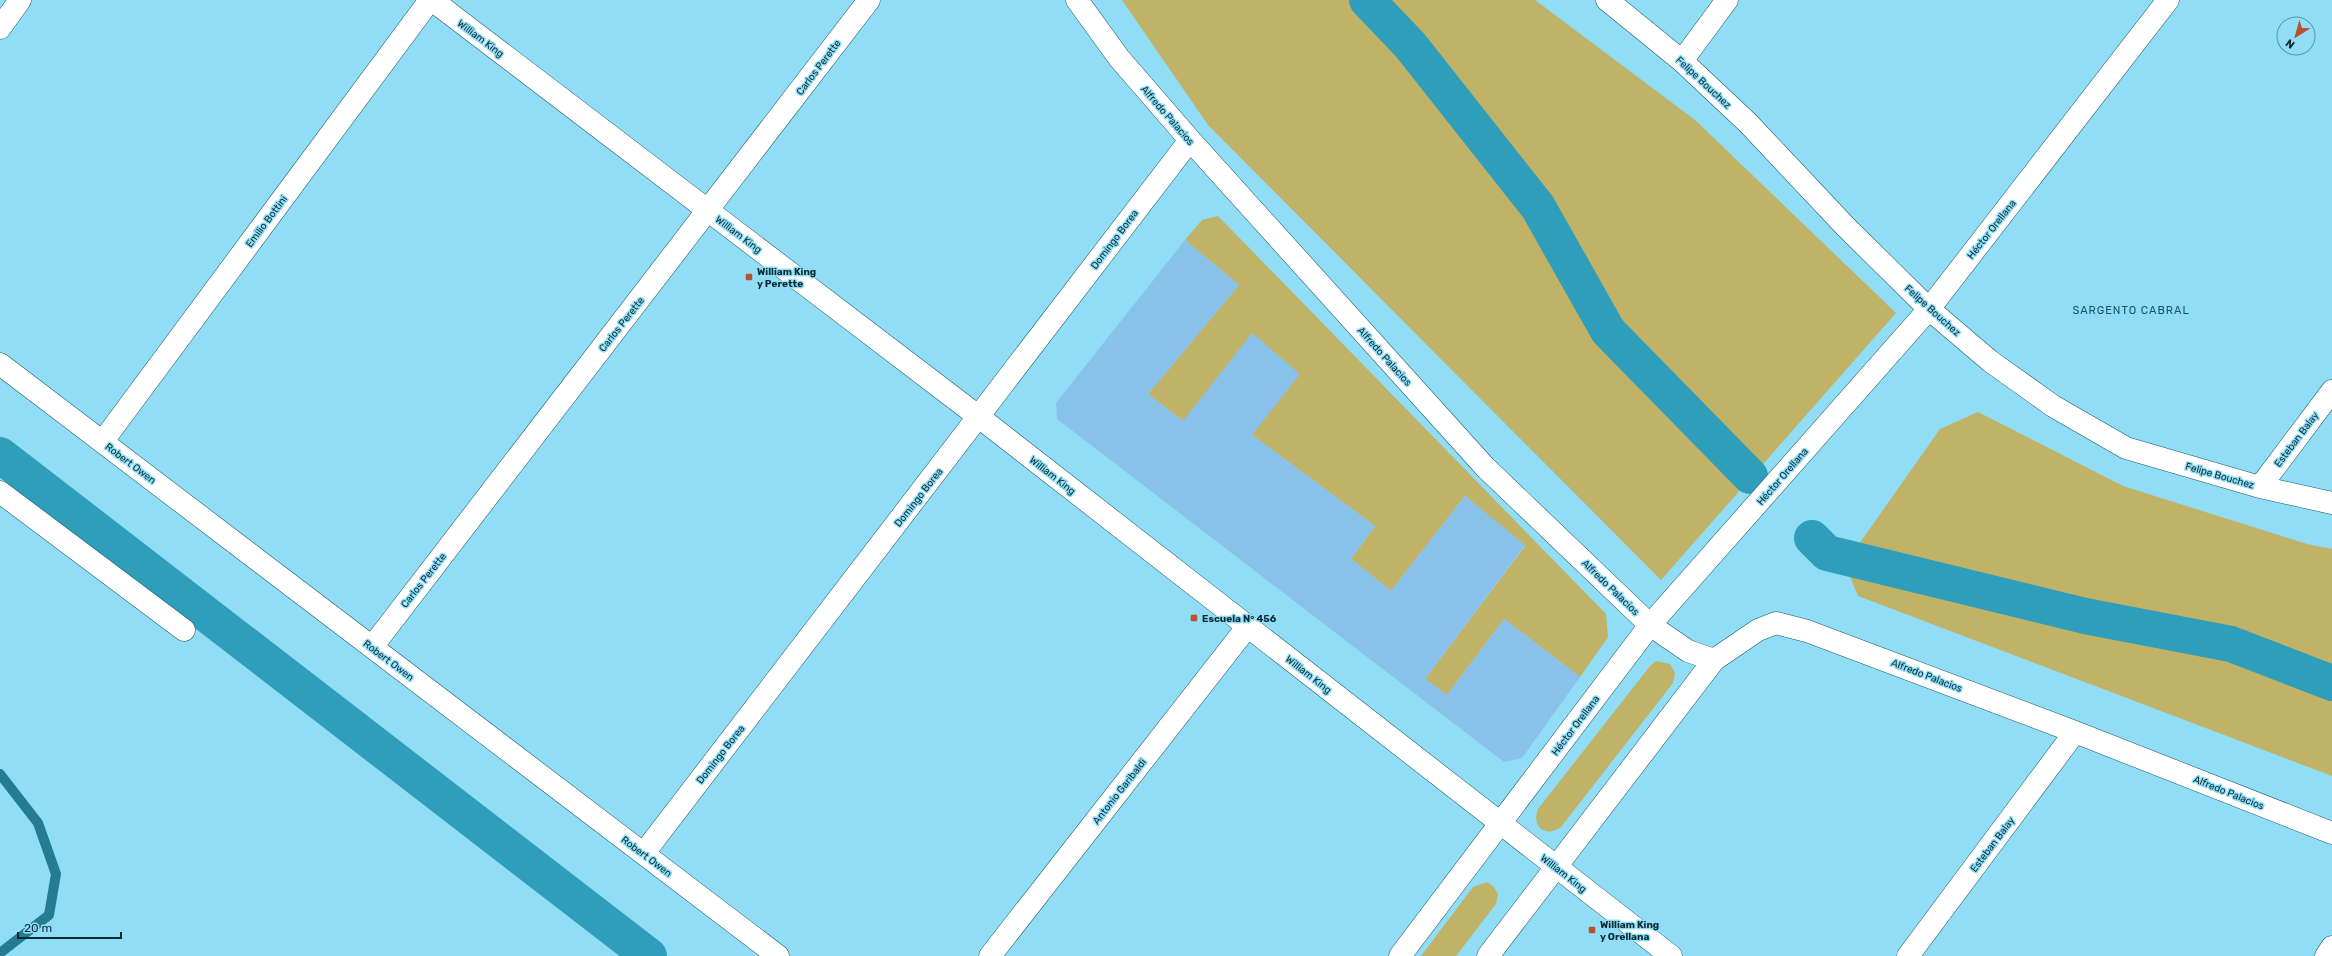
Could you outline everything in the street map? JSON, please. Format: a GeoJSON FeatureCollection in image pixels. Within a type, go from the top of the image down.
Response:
{"type":"FeatureCollection","features":[{"type":"Feature","properties":{"kind":"street"},"geometry":{"type":"LineString","coordinates":[[0,28],[20,0]]}},
{"type":"Feature","properties":{"kind":"street","name":"William King"},"geometry":{"type":"LineString","coordinates":[[431,0],[979,417],[1671,956]]}},
{"type":"Feature","properties":{"kind":"street","name":"Emilio Bottini"},"geometry":{"type":"LineString","coordinates":[[103,441],[431,0]]}},
{"type":"Feature","properties":{"kind":"street","name":"Carlos Perette"},"geometry":{"type":"LineString","coordinates":[[372,647],[869,0]]}},
{"type":"Feature","properties":{"kind":"street","name":"Alfredo Palacios"},"geometry":{"type":"LineString","coordinates":[[1077,0],[1119,58],[1190,140],[1485,467],[1650,625],[1688,651],[1714,660],[1758,630],[1776,623],[1837,641],[2075,732],[2332,833]]}},
{"type":"Feature","properties":{"kind":"street","name":"Felipe Bouchez"},"geometry":{"type":"LineString","coordinates":[[1607,0],[1682,61],[1748,123],[1845,226],[1929,309],[1990,361],[2053,406],[2126,448],[2260,487],[2332,503]]}},
{"type":"Feature","properties":{"kind":"street"},"geometry":{"type":"LineString","coordinates":[[1682,61],[1726,0]]}},
{"type":"Feature","properties":{"kind":"street","name":"Héctor Orellana"},"geometry":{"type":"LineString","coordinates":[[1400,956],[1650,625],[1929,309],[2168,0]]}},
{"type":"Feature","properties":{"kind":"street","name":"Domingo Borea"},"geometry":{"type":"LineString","coordinates":[[644,853],[1190,140]]}},
{"type":"Feature","properties":{"kind":"street","name":"Robert Owen"},"geometry":{"type":"LineString","coordinates":[[0,364],[778,956]]}},
{"type":"Feature","properties":{"kind":"street","name":"Esteban Balay"},"geometry":{"type":"LineString","coordinates":[[2260,487],[2332,391]]}},
{"type":"Feature","properties":{"kind":"street"},"geometry":{"type":"LineString","coordinates":[[0,492],[184,630]]}},
{"type":"Feature","properties":{"kind":"street","name":"Antonio Garibaldi"},"geometry":{"type":"LineString","coordinates":[[990,956],[1248,626]]}},
{"type":"Feature","properties":{"kind":"street"},"geometry":{"type":"LineString","coordinates":[[1488,956],[1714,660]]}},
{"type":"Feature","properties":{"kind":"street","name":"Esteban Balay"},"geometry":{"type":"LineString","coordinates":[[1908,956],[2075,732]]}},
{"type":"Feature","properties":{"kind":"street"},"geometry":{"type":"LineString","coordinates":[[2326,956],[2332,947]]}},
{"type":"Feature","properties":{"kind":"shaded area"},"geometry":{"type":"Polygon","coordinates":[[[1122,0],[1535,0],[1695,120],[1896,313],[1661,580],[1208,125],[1122,0]]]}},
{"type":"Feature","properties":{"kind":"shaded area"},"geometry":{"type":"Polygon","coordinates":[[[1218,216],[1606,614],[1608,637],[1580,677],[1504,619],[1447,695],[1425,679],[1525,546],[1465,496],[1391,591],[1351,559],[1375,526],[1252,435],[1183,421],[1148,394],[1239,285],[1185,240],[1202,220],[1218,216]]]}},
{"type":"Feature","properties":{"kind":"shaded area"},"geometry":{"type":"Polygon","coordinates":[[[1978,412],[2123,486],[2307,544],[2332,549],[2332,776],[1858,596],[1845,564],[1940,429],[1978,412]]]}},
{"type":"Feature","properties":{"kind":"shaded area"},"geometry":{"type":"Polygon","coordinates":[[[1656,661],[1670,664],[1675,673],[1673,683],[1561,827],[1550,831],[1541,829],[1538,826],[1536,815],[1538,809],[1650,666],[1656,661]]]}},
{"type":"Feature","properties":{"kind":"shaded area"},"geometry":{"type":"Polygon","coordinates":[[[1487,882],[1493,886],[1498,894],[1496,904],[1456,956],[1421,956],[1473,887],[1487,882]]]}},
{"type":"Feature","properties":{"kind":"building"},"geometry":{"type":"Polygon","coordinates":[[[1185,240],[1239,285],[1148,394],[1183,421],[1252,333],[1300,374],[1252,435],[1375,526],[1351,559],[1391,591],[1465,496],[1525,545],[1425,679],[1447,695],[1504,619],[1580,677],[1522,758],[1504,762],[1057,419],[1056,403],[1185,240]]]}},
{"type":"Feature","properties":{"kind":"waterway"},"geometry":{"type":"LineString","coordinates":[[1367,0],[1410,45],[1538,207],[1608,331],[1750,476]]}},
{"type":"Feature","properties":{"kind":"waterway"},"geometry":{"type":"LineString","coordinates":[[0,455],[649,956]]}},
{"type":"Feature","properties":{"kind":"waterway"},"geometry":{"type":"LineString","coordinates":[[1812,538],[1827,553],[2085,616],[2231,644],[2332,683]]}},
{"type":"Feature","properties":{"kind":"waterway"},"geometry":{"type":"LineString","coordinates":[[0,774],[38,823],[56,874],[49,915],[0,953]]}},
{"type":"Feature","properties":{"kind":"place","name":"William King y Perette"},"geometry":{"type":"Point","coordinates":[749,277]}},
{"type":"Feature","properties":{"kind":"place","name":"Escuela N° 456"},"geometry":{"type":"Point","coordinates":[1194,618]}},
{"type":"Feature","properties":{"kind":"place","name":"William King y Orellana"},"geometry":{"type":"Point","coordinates":[1592,930]}},
{"type":"Feature","properties":{"kind":"district","name":"SARGENTO CABRAL"},"geometry":{"type":"Point","coordinates":[2131,310]}}]}
